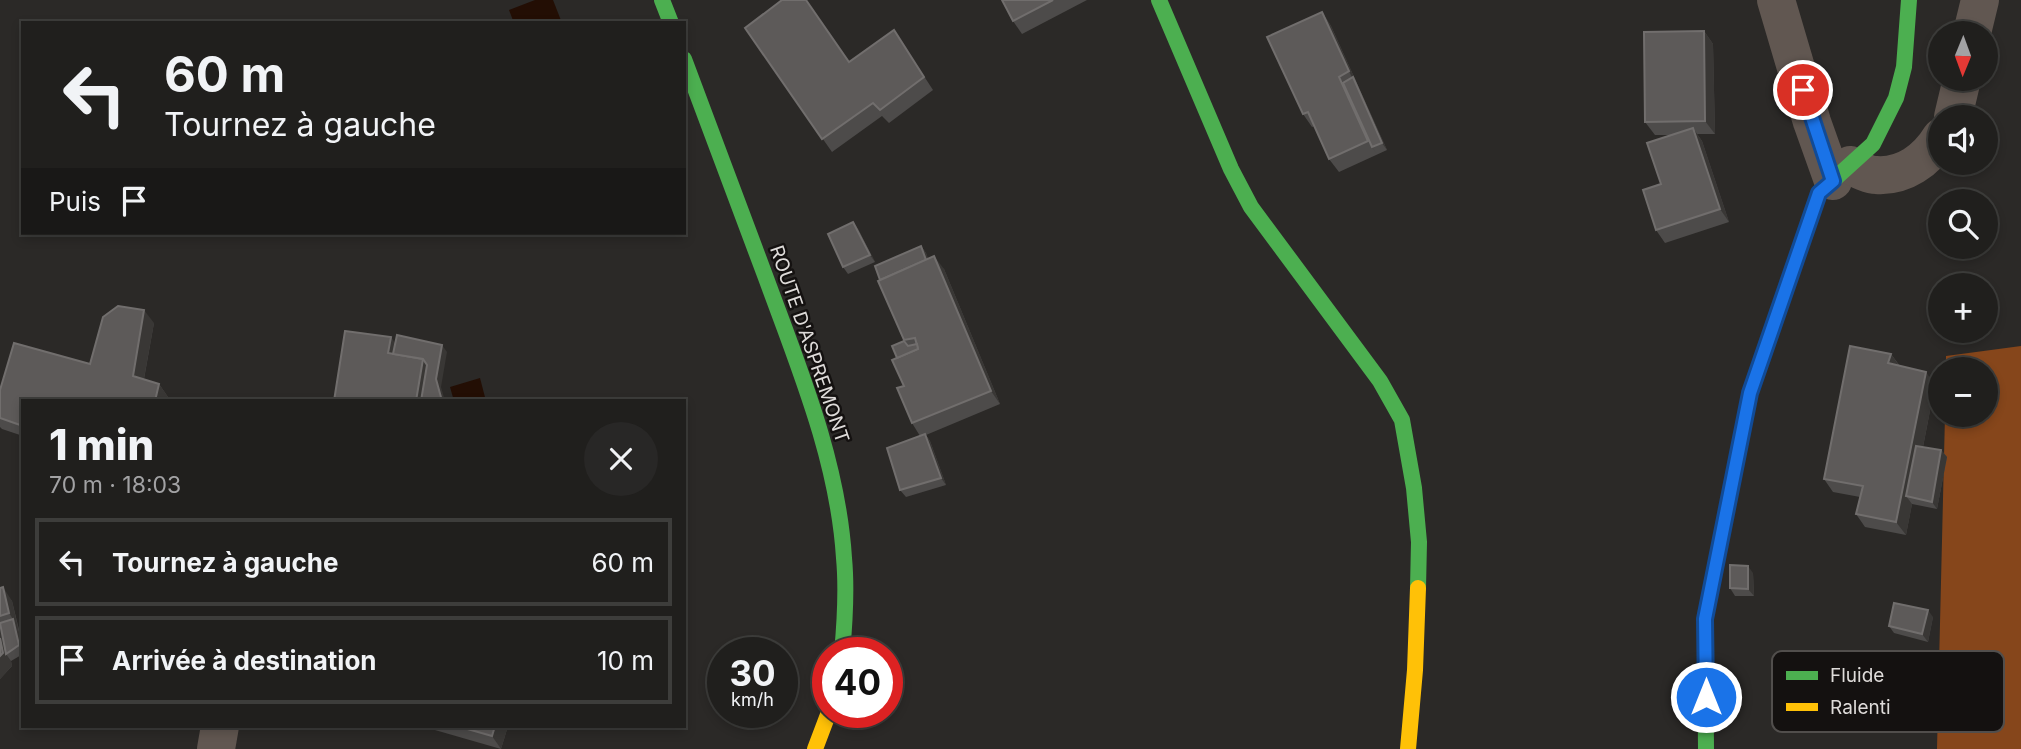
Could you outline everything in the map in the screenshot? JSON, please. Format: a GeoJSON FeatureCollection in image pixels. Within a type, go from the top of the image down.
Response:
{"type":"FeatureCollection","features":[{"type":"Feature","properties":{"kind":"street"},"geometry":{"type":"LineString","coordinates":[[662,0],[670,21]]}},
{"type":"Feature","properties":{"kind":"street"},"geometry":{"type":"LineString","coordinates":[[1158,0],[1231,169],[1251,207],[1380,382],[1402,420],[1412,475],[1419,542],[1415,670],[1408,749]]}},
{"type":"Feature","properties":{"kind":"street"},"geometry":{"type":"LineString","coordinates":[[1776,0],[1812,122],[1841,173]]}},
{"type":"Feature","properties":{"kind":"street"},"geometry":{"type":"LineString","coordinates":[[1706,749],[1705,619],[1750,393],[1819,193],[1873,144],[1896,99],[1904,67],[1909,0]]}},
{"type":"Feature","properties":{"kind":"street"},"geometry":{"type":"LineString","coordinates":[[1975,21],[1980,0]]}},
{"type":"Feature","properties":{"kind":"street","name":"ROUTE D'ASPREMONT"},"geometry":{"type":"LineString","coordinates":[[686,64],[796,359],[830,467],[841,526],[847,583],[843,637]]}},
{"type":"Feature","properties":{"kind":"street"},"geometry":{"type":"LineString","coordinates":[[1841,173],[1875,175],[1901,172],[1917,165],[1928,152]]}},
{"type":"Feature","properties":{"kind":"street"},"geometry":{"type":"LineString","coordinates":[[216,749],[220,728]]}},
{"type":"Feature","properties":{"kind":"street"},"geometry":{"type":"LineString","coordinates":[[815,749],[824,728]]}},
{"type":"Feature","properties":{"kind":"shaded area"},"geometry":{"type":"Polygon","coordinates":[[[535,0],[553,0],[561,21],[513,21],[509,10],[535,0]]]}},
{"type":"Feature","properties":{"kind":"shaded area"},"geometry":{"type":"Polygon","coordinates":[[[2021,346],[2021,749],[1937,749],[1937,732],[2004,732],[2004,651],[1939,651],[1945,427],[1998,427],[1998,357],[1946,357],[2021,346]]]}},
{"type":"Feature","properties":{"kind":"shaded area"},"geometry":{"type":"Polygon","coordinates":[[[480,378],[485,399],[453,399],[450,387],[480,378]]]}},
{"type":"Feature","properties":{"kind":"building"},"geometry":{"type":"Polygon","coordinates":[[[782,0],[806,0],[849,62],[894,30],[924,77],[880,110],[873,103],[822,139],[745,28],[782,0]]]}},
{"type":"Feature","properties":{"kind":"building"},"geometry":{"type":"Polygon","coordinates":[[[1002,0],[1053,0],[1013,21],[1002,0]]]}},
{"type":"Feature","properties":{"kind":"building"},"geometry":{"type":"Polygon","coordinates":[[[1322,12],[1349,71],[1339,77],[1368,141],[1329,159],[1308,112],[1303,114],[1267,37],[1322,12]]]}},
{"type":"Feature","properties":{"kind":"building"},"geometry":{"type":"Polygon","coordinates":[[[1704,31],[1705,121],[1645,122],[1644,32],[1704,31]]]}},
{"type":"Feature","properties":{"kind":"building"},"geometry":{"type":"Polygon","coordinates":[[[1353,77],[1382,143],[1372,147],[1343,83],[1353,77]]]}},
{"type":"Feature","properties":{"kind":"building"},"geometry":{"type":"Polygon","coordinates":[[[1693,128],[1720,209],[1656,230],[1643,190],[1661,184],[1647,143],[1693,128]]]}},
{"type":"Feature","properties":{"kind":"building"},"geometry":{"type":"Polygon","coordinates":[[[853,222],[870,255],[843,267],[828,234],[853,222]]]}},
{"type":"Feature","properties":{"kind":"building"},"geometry":{"type":"Polygon","coordinates":[[[921,246],[926,260],[880,280],[875,266],[921,246]]]}},
{"type":"Feature","properties":{"kind":"building"},"geometry":{"type":"Polygon","coordinates":[[[934,256],[991,391],[912,423],[897,388],[904,386],[892,360],[918,349],[915,338],[904,340],[878,281],[934,256]]]}},
{"type":"Feature","properties":{"kind":"building"},"geometry":{"type":"Polygon","coordinates":[[[118,306],[144,310],[133,376],[159,384],[155,399],[21,399],[21,425],[0,418],[0,390],[14,343],[90,364],[103,317],[118,306]]]}},
{"type":"Feature","properties":{"kind":"building"},"geometry":{"type":"Polygon","coordinates":[[[345,331],[391,337],[388,353],[423,359],[416,399],[334,399],[345,331]]]}},
{"type":"Feature","properties":{"kind":"building"},"geometry":{"type":"Polygon","coordinates":[[[397,335],[442,345],[436,379],[441,399],[421,399],[427,365],[423,359],[393,354],[397,335]]]}},
{"type":"Feature","properties":{"kind":"building"},"geometry":{"type":"Polygon","coordinates":[[[904,341],[908,346],[917,344],[918,349],[897,358],[892,346],[904,341]]]}},
{"type":"Feature","properties":{"kind":"building"},"geometry":{"type":"Polygon","coordinates":[[[1850,346],[1891,354],[1888,363],[1926,372],[1896,522],[1856,514],[1863,486],[1824,479],[1850,346]]]}},
{"type":"Feature","properties":{"kind":"building"},"geometry":{"type":"Polygon","coordinates":[[[925,434],[941,478],[900,490],[887,448],[925,434]]]}},
{"type":"Feature","properties":{"kind":"building"},"geometry":{"type":"Polygon","coordinates":[[[1916,446],[1941,450],[1932,502],[1906,496],[1916,446]]]}},
{"type":"Feature","properties":{"kind":"building"},"geometry":{"type":"Polygon","coordinates":[[[1730,565],[1748,566],[1748,589],[1730,588],[1730,565]]]}},
{"type":"Feature","properties":{"kind":"building"},"geometry":{"type":"Polygon","coordinates":[[[3,587],[9,613],[0,616],[0,588],[3,587]]]}},
{"type":"Feature","properties":{"kind":"building"},"geometry":{"type":"Polygon","coordinates":[[[1894,603],[1928,610],[1922,634],[1889,626],[1894,603]]]}},
{"type":"Feature","properties":{"kind":"building"},"geometry":{"type":"Polygon","coordinates":[[[13,619],[19,645],[6,654],[0,623],[13,619]]]}},
{"type":"Feature","properties":{"kind":"building"},"geometry":{"type":"Polygon","coordinates":[[[464,728],[494,728],[492,736],[464,728]]]}},
{"type":"Feature","properties":{"kind":"traffic: fast"},"geometry":{"type":"LineString","coordinates":[[662,0],[670,21]]}},
{"type":"Feature","properties":{"kind":"traffic: fast"},"geometry":{"type":"LineString","coordinates":[[1159,0],[1231,169],[1251,207],[1380,381],[1402,420],[1414,488],[1419,542],[1418,588]]}},
{"type":"Feature","properties":{"kind":"traffic: fast"},"geometry":{"type":"LineString","coordinates":[[1706,749],[1705,619],[1750,393],[1819,193],[1873,144],[1896,98],[1904,67],[1909,0]]}},
{"type":"Feature","properties":{"kind":"traffic: fast"},"geometry":{"type":"LineString","coordinates":[[686,64],[791,346],[825,451],[834,486],[844,558],[843,637]]}},
{"type":"Feature","properties":{"kind":"traffic: slow"},"geometry":{"type":"LineString","coordinates":[[1408,749],[1418,588]]}},
{"type":"Feature","properties":{"kind":"traffic: slow"},"geometry":{"type":"LineString","coordinates":[[815,749],[823,728]]}},
{"type":"Feature","properties":{"kind":"route"},"geometry":{"type":"LineString","coordinates":[[1706,697],[1705,619],[1750,393],[1819,193],[1833,181],[1803,90]]}}]}
